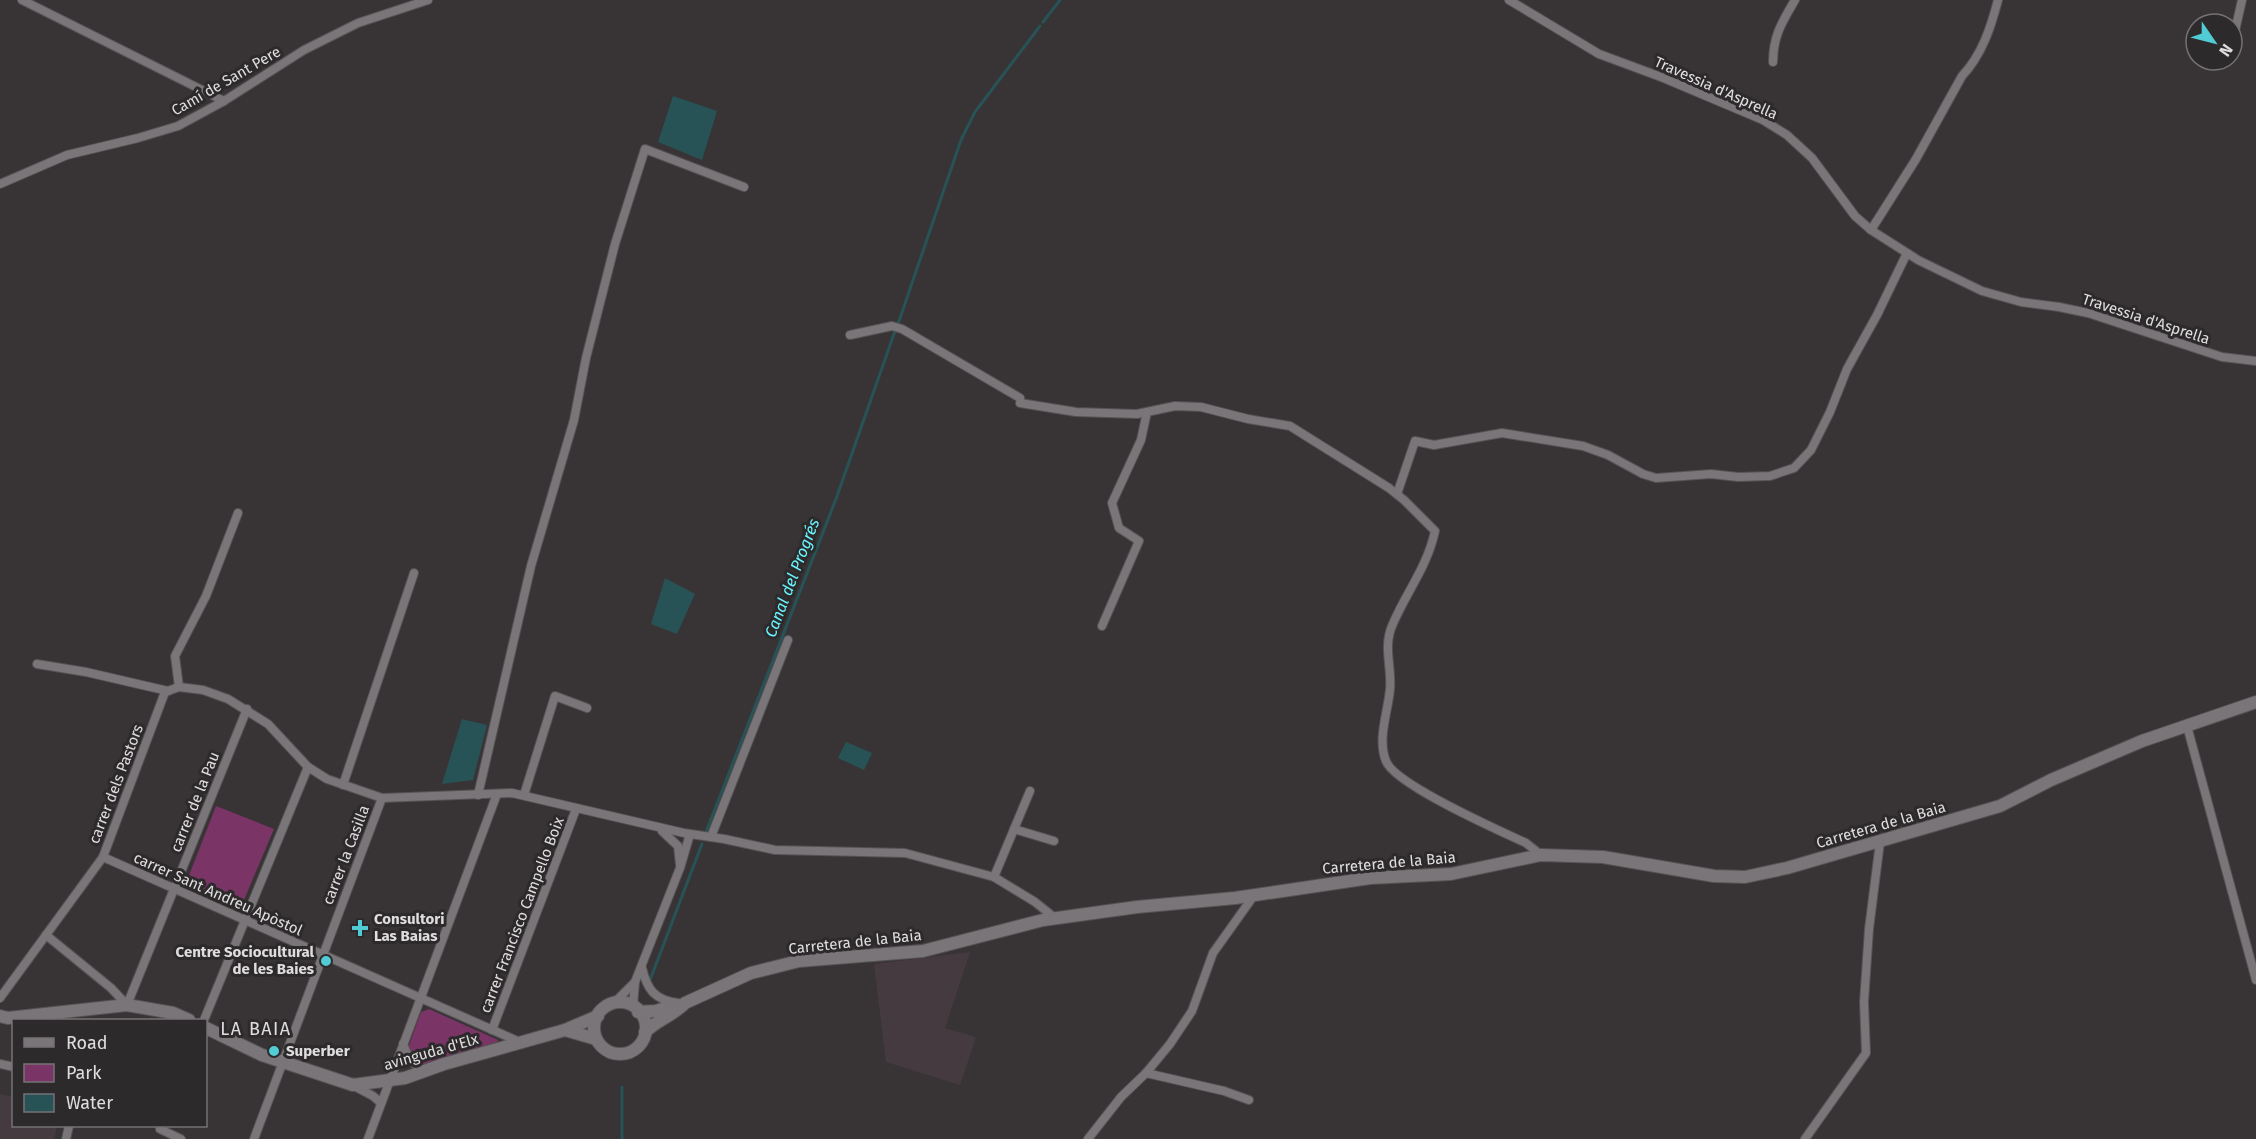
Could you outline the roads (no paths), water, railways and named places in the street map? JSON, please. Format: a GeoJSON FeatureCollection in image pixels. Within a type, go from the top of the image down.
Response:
{"type":"FeatureCollection","features":[{"type":"Feature","properties":{"kind":"main road","name":"Carretera de la Baia"},"geometry":{"type":"LineString","coordinates":[[636,1009],[663,1010],[751,973],[800,961],[923,951],[1055,918],[1370,878],[1451,874],[1541,855],[1603,857],[1714,876],[1745,877],[1787,868],[2000,806],[2051,780],[2142,741],[2256,702]]}},
{"type":"Feature","properties":{"kind":"main road"},"geometry":{"type":"LineString","coordinates":[[620,1002],[636,1009],[643,1017],[645,1032],[643,1041],[637,1048],[623,1053],[607,1051],[596,1039],[594,1030],[598,1016],[608,1006],[620,1002]]}},
{"type":"Feature","properties":{"kind":"main road","name":"Carretera de la Baia"},"geometry":{"type":"LineString","coordinates":[[645,1032],[654,1023],[680,1009],[681,1003]]}},
{"type":"Feature","properties":{"kind":"main road"},"geometry":{"type":"LineString","coordinates":[[0,1016],[8,1018],[87,1015],[127,1005],[173,1013],[187,1019]]}},
{"type":"Feature","properties":{"kind":"main road","name":"avinguda d'Elx"},"geometry":{"type":"LineString","coordinates":[[207,1028],[262,1055],[353,1085],[389,1081],[565,1030],[598,1016]]}},
{"type":"Feature","properties":{"kind":"main road"},"geometry":{"type":"LineString","coordinates":[[565,1030],[596,1039]]}},
{"type":"Feature","properties":{"kind":"street"},"geometry":{"type":"LineString","coordinates":[[22,0],[224,101]]}},
{"type":"Feature","properties":{"kind":"street","name":"Camí de Sant Pere"},"geometry":{"type":"LineString","coordinates":[[0,184],[68,155],[178,126],[224,101],[304,50],[358,23],[428,0]]}},
{"type":"Feature","properties":{"kind":"street","name":"Travessia d'Asprella"},"geometry":{"type":"LineString","coordinates":[[1509,0],[1599,54],[1661,76],[1763,120],[1787,135],[1812,158],[1855,216],[1870,230],[1907,253],[1982,291],[2021,302],[2088,313],[2222,357],[2256,361]]}},
{"type":"Feature","properties":{"kind":"street"},"geometry":{"type":"LineString","coordinates":[[1773,62],[1773,43],[1781,22],[1795,0]]}},
{"type":"Feature","properties":{"kind":"street"},"geometry":{"type":"LineString","coordinates":[[1870,230],[1916,159],[1962,76],[1972,65],[1990,29],[1998,0]]}},
{"type":"Feature","properties":{"kind":"street"},"geometry":{"type":"LineString","coordinates":[[478,795],[531,566],[574,420],[586,358],[612,255],[645,149],[744,187]]}},
{"type":"Feature","properties":{"kind":"street"},"geometry":{"type":"LineString","coordinates":[[1396,494],[1415,441],[1434,445],[1502,433],[1583,446],[1656,478],[1711,474],[1738,477],[1770,476],[1794,468],[1811,450],[1830,412],[1847,369],[1877,315],[1907,253]]}},
{"type":"Feature","properties":{"kind":"street"},"geometry":{"type":"LineString","coordinates":[[850,335],[892,326],[902,329],[1020,401],[1076,412],[1137,414],[1175,406],[1201,407],[1248,419],[1290,426],[1396,494],[1435,531],[1431,552],[1391,628],[1387,649],[1390,687],[1382,744],[1386,763],[1407,783],[1526,843],[1541,855]]}},
{"type":"Feature","properties":{"kind":"street"},"geometry":{"type":"LineString","coordinates":[[1102,626],[1139,541],[1119,528],[1112,503],[1141,440],[1147,412]]}},
{"type":"Feature","properties":{"kind":"street"},"geometry":{"type":"LineString","coordinates":[[179,687],[175,656],[206,596],[238,513]]}},
{"type":"Feature","properties":{"kind":"street"},"geometry":{"type":"LineString","coordinates":[[343,785],[414,573]]}},
{"type":"Feature","properties":{"kind":"street"},"geometry":{"type":"LineString","coordinates":[[711,837],[788,640]]}},
{"type":"Feature","properties":{"kind":"street"},"geometry":{"type":"LineString","coordinates":[[37,664],[86,672],[167,691],[179,687],[203,690],[228,699],[247,709],[267,724],[308,767],[343,785],[382,798],[524,795],[687,834],[775,850],[905,853],[994,877],[1035,902],[1055,918]]}},
{"type":"Feature","properties":{"kind":"street","name":"carrer dels Pastors"},"geometry":{"type":"LineString","coordinates":[[0,998],[103,857],[167,691]]}},
{"type":"Feature","properties":{"kind":"street"},"geometry":{"type":"LineString","coordinates":[[524,795],[555,696],[586,708]]}},
{"type":"Feature","properties":{"kind":"street","name":"carrer de la Pau"},"geometry":{"type":"LineString","coordinates":[[127,1005],[247,709]]}},
{"type":"Feature","properties":{"kind":"street"},"geometry":{"type":"LineString","coordinates":[[2187,726],[2256,980]]}},
{"type":"Feature","properties":{"kind":"street"},"geometry":{"type":"LineString","coordinates":[[204,1019],[308,767]]}},
{"type":"Feature","properties":{"kind":"street"},"geometry":{"type":"LineString","coordinates":[[994,877],[1030,791]]}},
{"type":"Feature","properties":{"kind":"street"},"geometry":{"type":"LineString","coordinates":[[368,1139],[496,794]]}},
{"type":"Feature","properties":{"kind":"street","name":"carrer la Casilla"},"geometry":{"type":"LineString","coordinates":[[254,1139],[382,798]]}},
{"type":"Feature","properties":{"kind":"street","name":"carrer Francisco Campello Boix"},"geometry":{"type":"LineString","coordinates":[[492,1030],[576,808]]}},
{"type":"Feature","properties":{"kind":"street"},"geometry":{"type":"LineString","coordinates":[[656,827],[669,835],[678,846],[680,868]]}},
{"type":"Feature","properties":{"kind":"street"},"geometry":{"type":"LineString","coordinates":[[1014,829],[1054,841]]}},
{"type":"Feature","properties":{"kind":"street"},"geometry":{"type":"LineString","coordinates":[[612,1005],[635,982],[642,967],[680,868],[687,834]]}},
{"type":"Feature","properties":{"kind":"street"},"geometry":{"type":"LineString","coordinates":[[1805,1139],[1866,1053],[1864,1002],[1869,929],[1880,842]]}},
{"type":"Feature","properties":{"kind":"street","name":"carrer Sant Andreu Apòstol"},"geometry":{"type":"LineString","coordinates":[[103,857],[522,1043]]}},
{"type":"Feature","properties":{"kind":"street"},"geometry":{"type":"LineString","coordinates":[[1088,1139],[1121,1097],[1146,1073],[1170,1044],[1192,1011],[1213,953],[1256,894]]}},
{"type":"Feature","properties":{"kind":"street"},"geometry":{"type":"LineString","coordinates":[[46,935],[111,988],[127,1005]]}},
{"type":"Feature","properties":{"kind":"street"},"geometry":{"type":"LineString","coordinates":[[642,967],[646,984],[656,997],[681,1003]]}},
{"type":"Feature","properties":{"kind":"street"},"geometry":{"type":"LineString","coordinates":[[635,982],[636,1009]]}},
{"type":"Feature","properties":{"kind":"street"},"geometry":{"type":"LineString","coordinates":[[403,1044],[414,1065],[424,1071]]}},
{"type":"Feature","properties":{"kind":"street"},"geometry":{"type":"LineString","coordinates":[[1146,1073],[1224,1091],[1249,1100]]}},
{"type":"Feature","properties":{"kind":"street"},"geometry":{"type":"LineString","coordinates":[[353,1085],[381,1103]]}},
{"type":"Feature","properties":{"kind":"street"},"geometry":{"type":"LineString","coordinates":[[162,1128],[181,1139]]}},
{"type":"Feature","properties":{"kind":"water"},"geometry":{"type":"Polygon","coordinates":[[[673,96],[717,111],[702,160],[658,142],[673,96]]]}},
{"type":"Feature","properties":{"kind":"water"},"geometry":{"type":"Polygon","coordinates":[[[665,578],[695,594],[677,634],[651,624],[665,578]]]}},
{"type":"Feature","properties":{"kind":"water"},"geometry":{"type":"Polygon","coordinates":[[[462,719],[487,725],[473,780],[442,784],[462,719]]]}},
{"type":"Feature","properties":{"kind":"water"},"geometry":{"type":"Polygon","coordinates":[[[846,742],[872,753],[864,770],[838,758],[846,742]]]}},
{"type":"Feature","properties":{"kind":"waterway","name":"Canal del Progrés"},"geometry":{"type":"LineString","coordinates":[[1043,22],[1060,0]]}},
{"type":"Feature","properties":{"kind":"waterway","name":"Canal del Progrés"},"geometry":{"type":"LineString","coordinates":[[898,324],[961,140],[975,112],[1040,26]]}},
{"type":"Feature","properties":{"kind":"waterway","name":"Canal del Progrés"},"geometry":{"type":"LineString","coordinates":[[706,832],[836,499],[895,331]]}},
{"type":"Feature","properties":{"kind":"waterway"},"geometry":{"type":"LineString","coordinates":[[650,980],[702,844]]}},
{"type":"Feature","properties":{"kind":"waterway"},"geometry":{"type":"LineString","coordinates":[[622,1087],[622,1139]]}},
{"type":"Feature","properties":{"kind":"place","name":"Consultori Las Baias"},"geometry":{"type":"Point","coordinates":[360,928]}},
{"type":"Feature","properties":{"kind":"place","name":"Centre Sociocultural de les Baies"},"geometry":{"type":"Point","coordinates":[326,961]}},
{"type":"Feature","properties":{"kind":"place","name":"Superber"},"geometry":{"type":"Point","coordinates":[274,1051]}},
{"type":"Feature","properties":{"kind":"district","name":"LA BAIA"},"geometry":{"type":"Point","coordinates":[256,1029]}}]}
